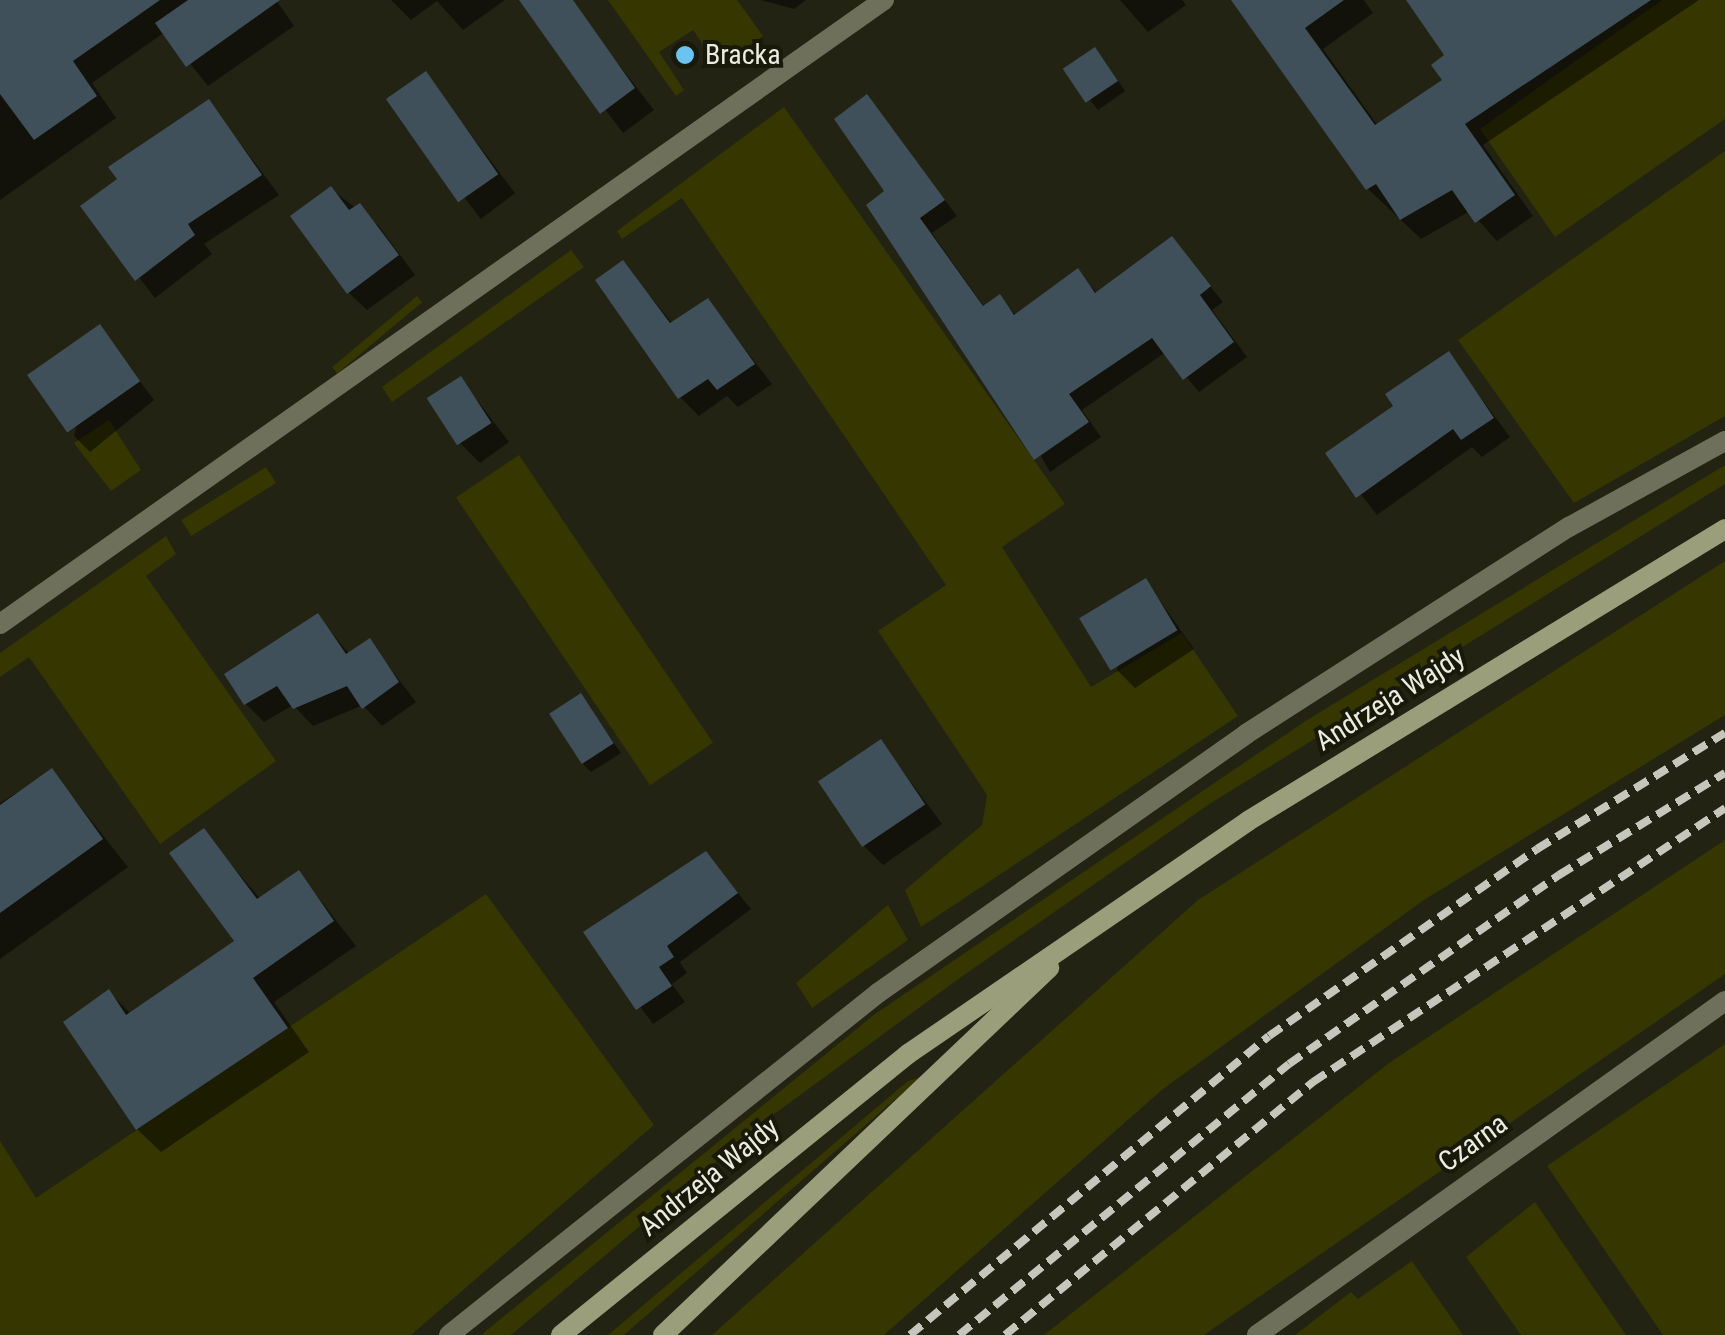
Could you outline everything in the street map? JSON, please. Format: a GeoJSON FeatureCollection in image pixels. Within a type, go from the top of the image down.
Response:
{"type":"FeatureCollection","features":[{"type":"Feature","properties":{"kind":"main road","name":"Andrzeja Wajdy"},"geometry":{"type":"LineString","coordinates":[[561,1335],[908,1054],[1090,928],[1725,529]]}},
{"type":"Feature","properties":{"kind":"main road","name":"Andrzeja Wajdy"},"geometry":{"type":"LineString","coordinates":[[663,1335],[1090,928]]}},
{"type":"Feature","properties":{"kind":"street"},"geometry":{"type":"LineString","coordinates":[[0,624],[884,0]]}},
{"type":"Feature","properties":{"kind":"street"},"geometry":{"type":"LineString","coordinates":[[448,1335],[878,993],[1246,734],[1569,527],[1725,441]]}},
{"type":"Feature","properties":{"kind":"street","name":"Czarna"},"geometry":{"type":"LineString","coordinates":[[1257,1335],[1725,1001]]}},
{"type":"Feature","properties":{"kind":"shaded area"},"geometry":{"type":"Polygon","coordinates":[[[608,0],[737,0],[763,36],[718,66],[693,30],[659,52],[684,90],[676,96],[608,0]]]}},
{"type":"Feature","properties":{"kind":"shaded area"},"geometry":{"type":"Polygon","coordinates":[[[1662,0],[1725,0],[1725,119],[1555,237],[1480,129],[1662,0]]]}},
{"type":"Feature","properties":{"kind":"shaded area"},"geometry":{"type":"Polygon","coordinates":[[[784,107],[1065,504],[1002,547],[1091,687],[1182,633],[1238,716],[921,927],[905,890],[982,825],[987,795],[878,631],[946,585],[682,198],[622,239],[617,231],[784,107]]]}},
{"type":"Feature","properties":{"kind":"shaded area"},"geometry":{"type":"Polygon","coordinates":[[[1725,151],[1725,416],[1574,503],[1458,340],[1725,151]]]}},
{"type":"Feature","properties":{"kind":"shaded area"},"geometry":{"type":"Polygon","coordinates":[[[571,250],[584,267],[392,402],[382,387],[571,250]]]}},
{"type":"Feature","properties":{"kind":"shaded area"},"geometry":{"type":"Polygon","coordinates":[[[417,296],[422,302],[337,373],[332,367],[417,296]]]}},
{"type":"Feature","properties":{"kind":"shaded area"},"geometry":{"type":"Polygon","coordinates":[[[109,420],[141,470],[111,491],[74,443],[109,420]]]}},
{"type":"Feature","properties":{"kind":"shaded area"},"geometry":{"type":"Polygon","coordinates":[[[519,455],[713,743],[650,785],[456,497],[519,455]]]}},
{"type":"Feature","properties":{"kind":"shaded area"},"geometry":{"type":"Polygon","coordinates":[[[1725,465],[1725,484],[1208,805],[957,980],[762,1123],[511,1335],[481,1335],[875,1014],[1307,720],[1725,465]]]}},
{"type":"Feature","properties":{"kind":"shaded area"},"geometry":{"type":"Polygon","coordinates":[[[266,467],[276,483],[191,536],[181,520],[266,467]]]}},
{"type":"Feature","properties":{"kind":"shaded area"},"geometry":{"type":"Polygon","coordinates":[[[166,536],[176,554],[146,576],[276,761],[160,844],[29,657],[0,677],[0,653],[166,536]]]}},
{"type":"Feature","properties":{"kind":"shaded area"},"geometry":{"type":"Polygon","coordinates":[[[1725,561],[1725,715],[1424,900],[1163,1089],[884,1335],[712,1335],[1198,900],[1725,561]]]}},
{"type":"Feature","properties":{"kind":"shaded area"},"geometry":{"type":"Polygon","coordinates":[[[1725,840],[1725,974],[1204,1335],[1044,1335],[1389,1063],[1725,840]]]}},
{"type":"Feature","properties":{"kind":"shaded area"},"geometry":{"type":"Polygon","coordinates":[[[486,894],[654,1125],[411,1335],[0,1335],[0,1141],[36,1198],[486,894]]]}},
{"type":"Feature","properties":{"kind":"shaded area"},"geometry":{"type":"Polygon","coordinates":[[[888,905],[908,940],[812,1008],[796,983],[888,905]]]}},
{"type":"Feature","properties":{"kind":"shaded area"},"geometry":{"type":"Polygon","coordinates":[[[1725,1044],[1725,1335],[1663,1335],[1547,1166],[1725,1044]]]}},
{"type":"Feature","properties":{"kind":"shaded area"},"geometry":{"type":"Polygon","coordinates":[[[921,1077],[624,1335],[608,1335],[908,1081],[921,1077]]]}},
{"type":"Feature","properties":{"kind":"shaded area"},"geometry":{"type":"Polygon","coordinates":[[[1535,1202],[1626,1335],[1521,1335],[1466,1257],[1535,1202]]]}},
{"type":"Feature","properties":{"kind":"shaded area"},"geometry":{"type":"Polygon","coordinates":[[[1412,1261],[1463,1335],[1295,1335],[1351,1292],[1358,1299],[1412,1261]]]}},
{"type":"Feature","properties":{"kind":"building"},"geometry":{"type":"Polygon","coordinates":[[[0,0],[160,0],[73,61],[97,96],[34,140],[0,94],[0,0]]]}},
{"type":"Feature","properties":{"kind":"building"},"geometry":{"type":"Polygon","coordinates":[[[188,0],[280,0],[186,67],[155,23],[188,0]]]}},
{"type":"Feature","properties":{"kind":"building"},"geometry":{"type":"Polygon","coordinates":[[[519,0],[573,0],[635,88],[600,114],[519,0]]]}},
{"type":"Feature","properties":{"kind":"building"},"geometry":{"type":"Polygon","coordinates":[[[1231,0],[1344,0],[1305,28],[1375,125],[1442,80],[1431,65],[1444,55],[1406,0],[1651,0],[1465,124],[1515,195],[1475,223],[1452,190],[1400,220],[1376,184],[1366,190],[1231,0]]]}},
{"type":"Feature","properties":{"kind":"building"},"geometry":{"type":"Polygon","coordinates":[[[1095,47],[1118,81],[1086,103],[1063,69],[1095,47]]]}},
{"type":"Feature","properties":{"kind":"building"},"geometry":{"type":"Polygon","coordinates":[[[426,71],[498,174],[458,202],[386,99],[426,71]]]}},
{"type":"Feature","properties":{"kind":"building"},"geometry":{"type":"Polygon","coordinates":[[[867,94],[945,200],[920,218],[983,306],[1000,294],[1014,315],[1078,268],[1095,293],[1172,236],[1211,286],[1200,295],[1234,342],[1183,380],[1152,338],[1069,394],[1089,422],[1034,460],[866,205],[884,191],[834,119],[867,94]]]}},
{"type":"Feature","properties":{"kind":"building"},"geometry":{"type":"Polygon","coordinates":[[[209,99],[262,175],[188,224],[195,235],[135,281],[80,206],[117,179],[108,167],[209,99]]]}},
{"type":"Feature","properties":{"kind":"building"},"geometry":{"type":"Polygon","coordinates":[[[331,186],[349,210],[360,203],[399,255],[347,294],[290,216],[331,186]]]}},
{"type":"Feature","properties":{"kind":"building"},"geometry":{"type":"Polygon","coordinates":[[[623,260],[670,323],[708,298],[755,364],[717,390],[708,379],[678,399],[595,280],[623,260]]]}},
{"type":"Feature","properties":{"kind":"building"},"geometry":{"type":"Polygon","coordinates":[[[100,324],[140,381],[67,432],[27,375],[100,324]]]}},
{"type":"Feature","properties":{"kind":"building"},"geometry":{"type":"Polygon","coordinates":[[[1449,351],[1494,418],[1461,440],[1453,429],[1356,498],[1325,453],[1393,406],[1385,394],[1449,351]]]}},
{"type":"Feature","properties":{"kind":"building"},"geometry":{"type":"Polygon","coordinates":[[[461,376],[491,423],[457,445],[427,398],[461,376]]]}},
{"type":"Feature","properties":{"kind":"building"},"geometry":{"type":"Polygon","coordinates":[[[1146,578],[1177,630],[1111,670],[1079,618],[1146,578]]]}},
{"type":"Feature","properties":{"kind":"building"},"geometry":{"type":"Polygon","coordinates":[[[318,613],[346,654],[370,638],[399,682],[362,709],[347,686],[293,709],[277,686],[244,705],[224,674],[318,613]]]}},
{"type":"Feature","properties":{"kind":"building"},"geometry":{"type":"Polygon","coordinates":[[[581,693],[614,743],[582,764],[549,714],[581,693]]]}},
{"type":"Feature","properties":{"kind":"building"},"geometry":{"type":"Polygon","coordinates":[[[881,739],[925,804],[862,847],[818,781],[881,739]]]}},
{"type":"Feature","properties":{"kind":"building"},"geometry":{"type":"Polygon","coordinates":[[[52,768],[103,839],[0,913],[0,805],[52,768]]]}},
{"type":"Feature","properties":{"kind":"building"},"geometry":{"type":"Polygon","coordinates":[[[204,828],[257,899],[299,870],[334,921],[253,978],[288,1028],[136,1130],[63,1022],[109,989],[126,1015],[234,941],[169,853],[204,828]]]}},
{"type":"Feature","properties":{"kind":"building"},"geometry":{"type":"Polygon","coordinates":[[[706,851],[738,893],[667,946],[674,957],[659,967],[672,986],[636,1010],[583,932],[706,851]]]}},
{"type":"Feature","properties":{"kind":"railway"},"geometry":{"type":"LineString","coordinates":[[910,1335],[1269,1036],[1537,849],[1725,733]]}},
{"type":"Feature","properties":{"kind":"railway"},"geometry":{"type":"LineString","coordinates":[[959,1335],[1289,1064],[1559,875],[1725,773]]}},
{"type":"Feature","properties":{"kind":"railway"},"geometry":{"type":"LineString","coordinates":[[1005,1335],[1313,1082],[1725,808]]}},
{"type":"Feature","properties":{"kind":"place","name":"Bracka"},"geometry":{"type":"Point","coordinates":[685,55]}}]}
